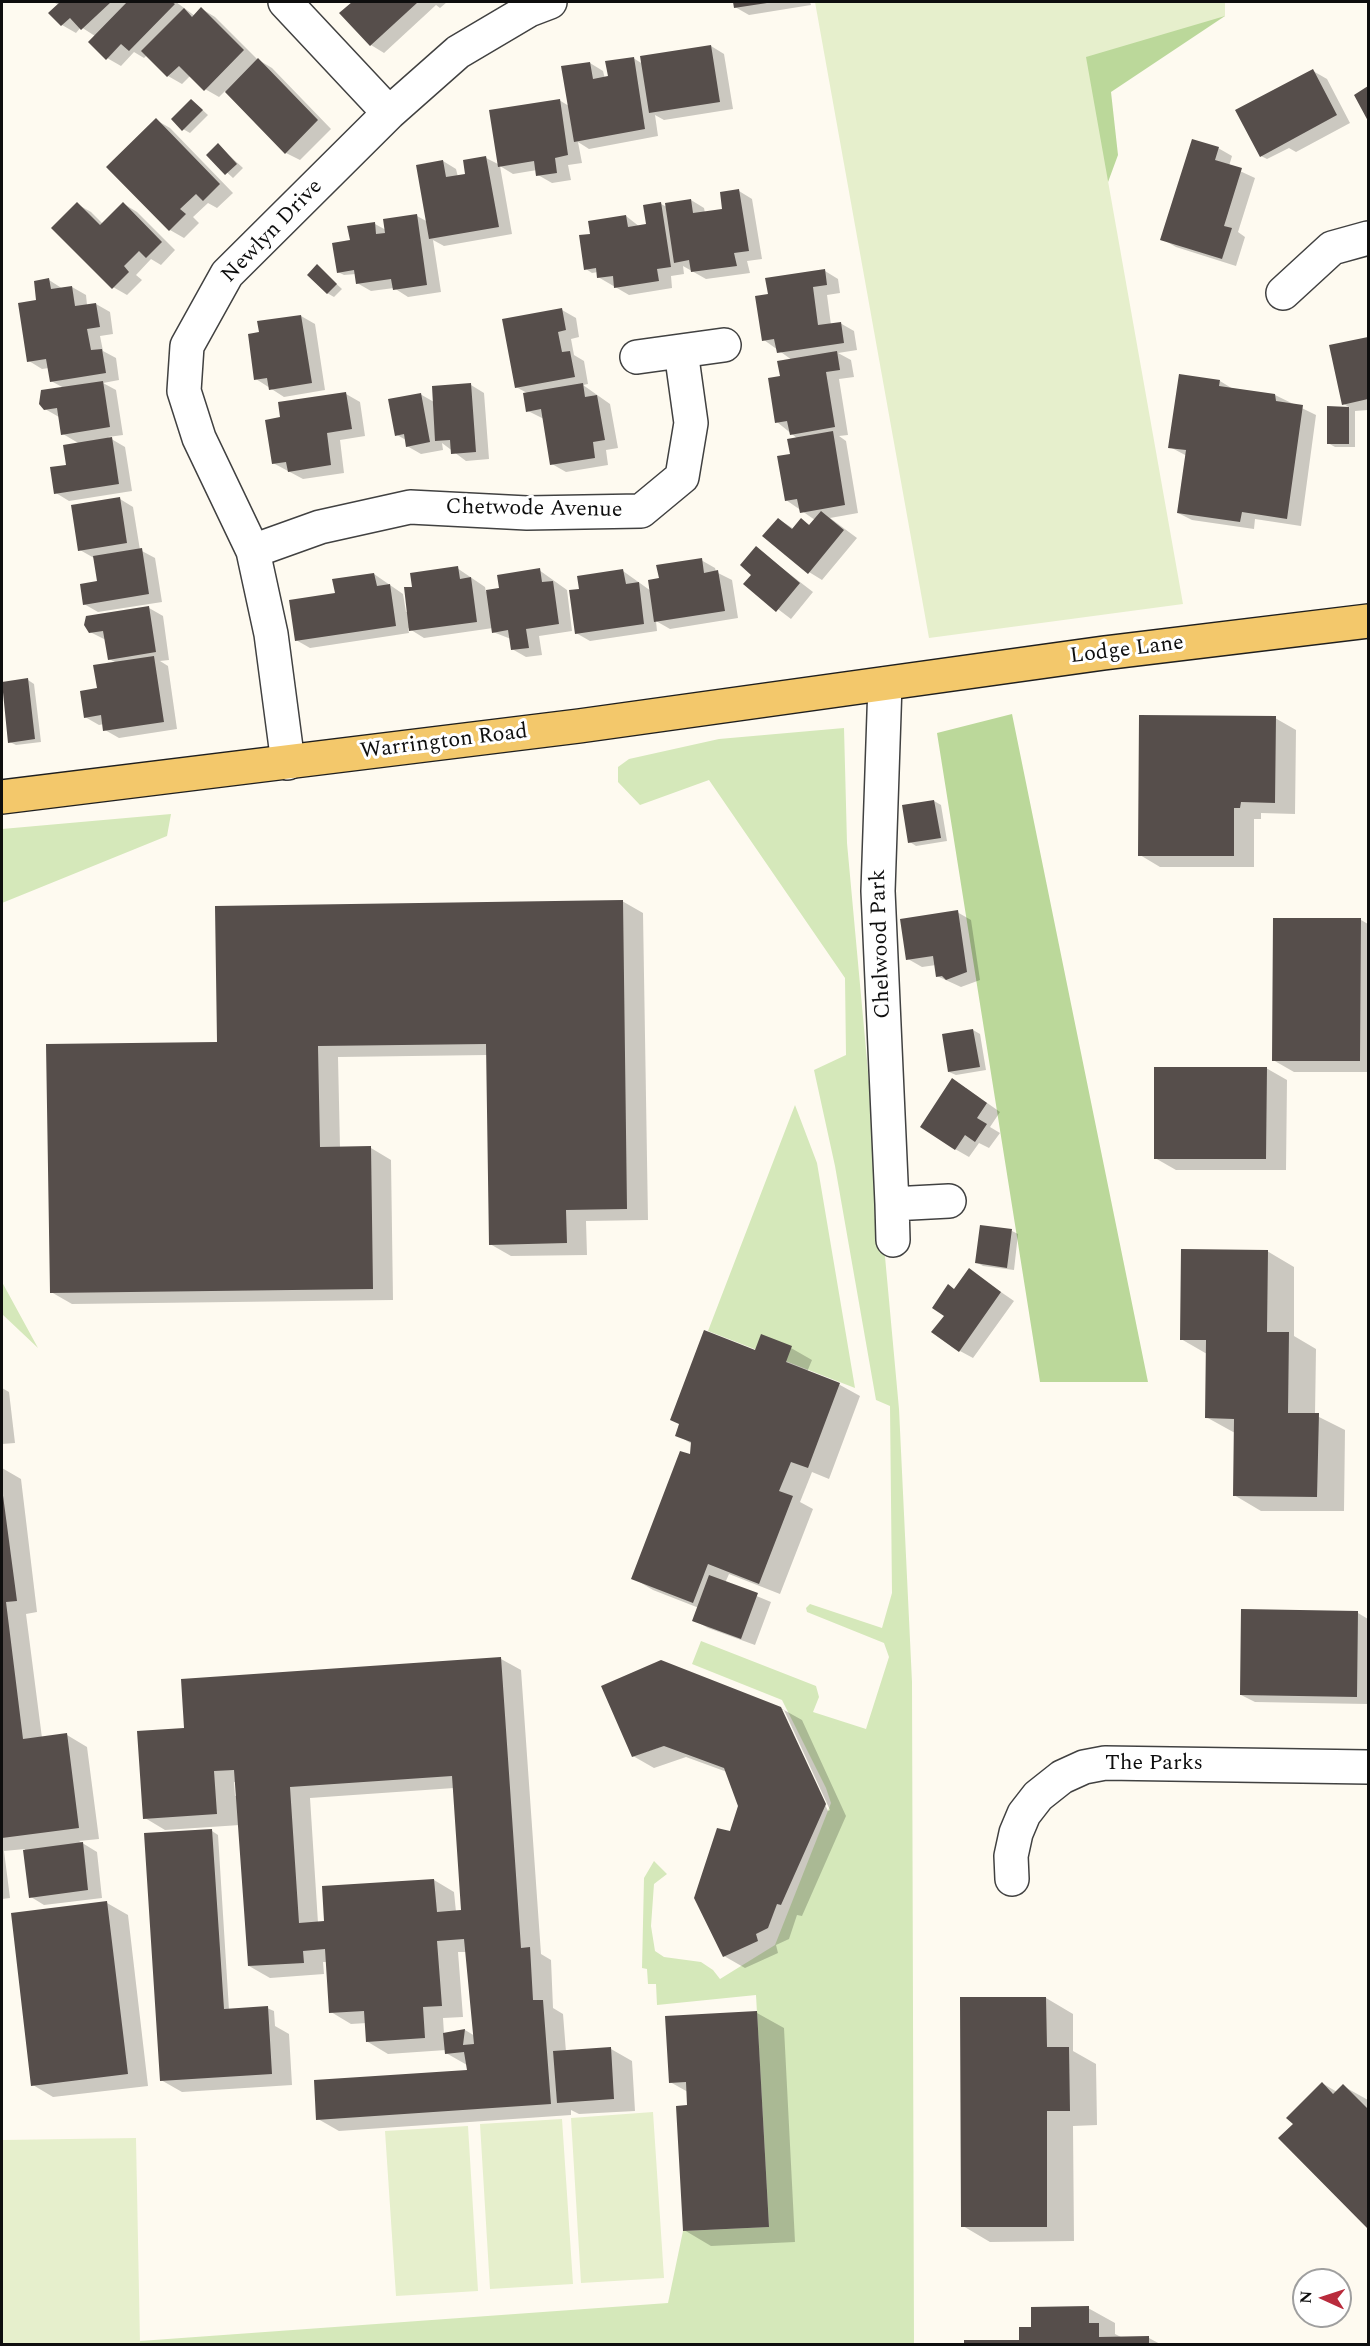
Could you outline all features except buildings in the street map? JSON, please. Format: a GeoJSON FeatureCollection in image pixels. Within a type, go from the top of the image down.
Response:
{"type":"FeatureCollection","features":[{"type":"Feature","properties":{"kind":"main road","name":"Lodge Lane"},"geometry":{"type":"LineString","coordinates":[[885,684],[1104,653],[1368,621]]}},
{"type":"Feature","properties":{"kind":"main road","name":"Warrington Road"},"geometry":{"type":"LineString","coordinates":[[2,797],[288,763],[885,684]]}},
{"type":"Feature","properties":{"kind":"street"},"geometry":{"type":"LineString","coordinates":[[285,2],[389,113]]}},
{"type":"Feature","properties":{"kind":"street","name":"Newlyn Drive"},"geometry":{"type":"LineString","coordinates":[[288,763],[271,634],[253,551],[199,438],[184,392],[187,346],[227,274],[389,113],[458,52],[529,10],[550,2]]}},
{"type":"Feature","properties":{"kind":"street"},"geometry":{"type":"LineString","coordinates":[[1283,293],[1332,248],[1368,238]]}},
{"type":"Feature","properties":{"kind":"street"},"geometry":{"type":"LineString","coordinates":[[638,357],[724,345]]}},
{"type":"Feature","properties":{"kind":"street","name":"Chetwode Avenue"},"geometry":{"type":"LineString","coordinates":[[253,551],[320,527],[410,507],[527,513],[641,512],[682,477],[691,423],[681,351]]}},
{"type":"Feature","properties":{"kind":"street","name":"Chelwood Park"},"geometry":{"type":"LineString","coordinates":[[885,684],[878,891],[893,1240]]}},
{"type":"Feature","properties":{"kind":"street"},"geometry":{"type":"LineString","coordinates":[[892,1204],[949,1201]]}},
{"type":"Feature","properties":{"kind":"street","name":"The Parks"},"geometry":{"type":"LineString","coordinates":[[1012,1879],[1011,1856],[1016,1833],[1024,1814],[1038,1796],[1062,1778],[1084,1767],[1105,1763],[1368,1767]]}},
{"type":"Feature","properties":{"kind":"green space"},"geometry":{"type":"Polygon","coordinates":[[[815,2],[1225,2],[1225,16],[1086,57],[1183,604],[929,638],[815,2]]]}},
{"type":"Feature","properties":{"kind":"green space"},"geometry":{"type":"Polygon","coordinates":[[[1035,2],[1225,2],[1225,16],[1111,92],[1118,155],[1104,193],[1035,2]]]}},
{"type":"Feature","properties":{"kind":"green space"},"geometry":{"type":"Polygon","coordinates":[[[1012,714],[1148,1382],[1040,1382],[937,733],[1012,714]]]}},
{"type":"Feature","properties":{"kind":"green space"},"geometry":{"type":"Polygon","coordinates":[[[844,728],[847,843],[899,1409],[912,1682],[914,2344],[140,2344],[140,2341],[668,2303],[683,2231],[769,2227],[756,1995],[657,2005],[656,1984],[648,1984],[647,1969],[642,1968],[644,1878],[654,1861],[667,1874],[654,1884],[651,1926],[655,1951],[664,1957],[701,1962],[713,1970],[720,1979],[775,1945],[831,1803],[826,1788],[782,1700],[692,1664],[701,1641],[816,1686],[819,1697],[813,1712],[866,1729],[889,1657],[884,1643],[807,1612],[806,1608],[810,1604],[882,1628],[892,1593],[890,1406],[876,1400],[835,1166],[814,1070],[846,1055],[845,978],[709,780],[640,805],[618,782],[618,767],[629,759],[719,739],[844,728]]]}},
{"type":"Feature","properties":{"kind":"green space"},"geometry":{"type":"Polygon","coordinates":[[[171,814],[167,836],[2,903],[2,829],[171,814]]]}},
{"type":"Feature","properties":{"kind":"green space"},"geometry":{"type":"Polygon","coordinates":[[[795,1105],[817,1163],[855,1388],[708,1331],[795,1105]]]}},
{"type":"Feature","properties":{"kind":"green space"},"geometry":{"type":"Polygon","coordinates":[[[2,1282],[38,1348],[2,1314],[2,1282]]]}},
{"type":"Feature","properties":{"kind":"green space"},"geometry":{"type":"Polygon","coordinates":[[[653,2112],[664,2278],[581,2283],[571,2118],[653,2112]]]}},
{"type":"Feature","properties":{"kind":"green space"},"geometry":{"type":"Polygon","coordinates":[[[562,2119],[573,2284],[490,2289],[480,2124],[562,2119]]]}},
{"type":"Feature","properties":{"kind":"green space"},"geometry":{"type":"Polygon","coordinates":[[[468,2126],[478,2291],[396,2296],[385,2131],[468,2126]]]}},
{"type":"Feature","properties":{"kind":"green space"},"geometry":{"type":"Polygon","coordinates":[[[136,2138],[140,2344],[2,2344],[2,2140],[136,2138]]]}}]}
